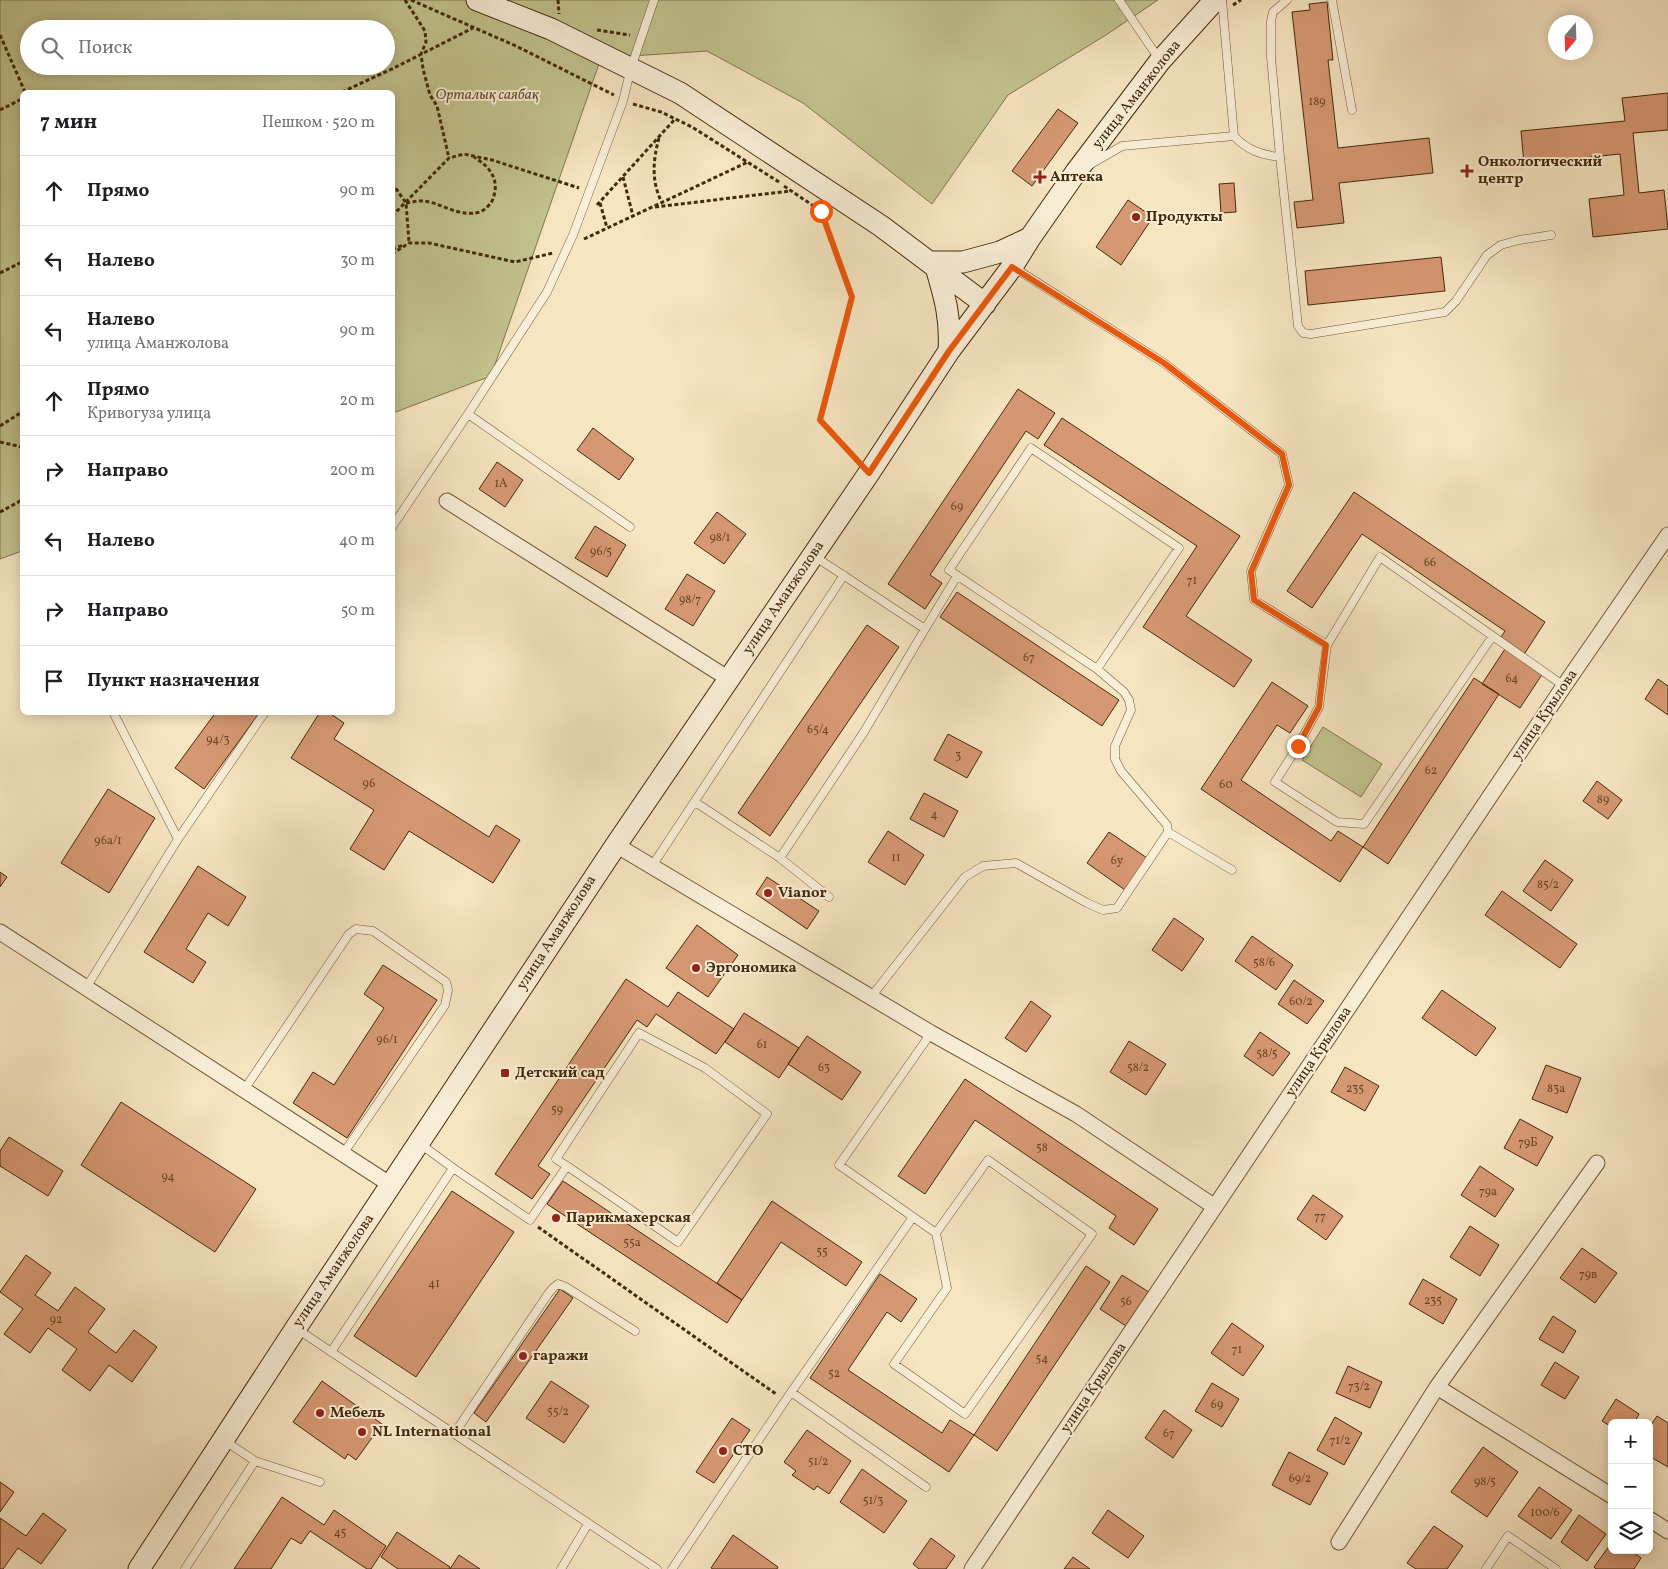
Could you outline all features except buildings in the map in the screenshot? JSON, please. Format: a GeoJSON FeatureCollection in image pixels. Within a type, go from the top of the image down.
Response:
{"type":"FeatureCollection","features":[{"type":"Feature","properties":{"kind":"main road"},"geometry":{"type":"LineString","coordinates":[[477,0],[551,29],[680,93],[881,226],[984,304]]}},
{"type":"Feature","properties":{"kind":"main road","name":"улица Аманжолова"},"geometry":{"type":"LineString","coordinates":[[139,1569],[616,845],[730,679],[812,554],[869,473],[949,351],[1012,267],[1076,172],[1160,61],[1216,0]]}},
{"type":"Feature","properties":{"kind":"main road"},"geometry":{"type":"LineString","coordinates":[[933,264],[963,262],[1000,252],[1030,238]]}},
{"type":"Feature","properties":{"kind":"main road"},"geometry":{"type":"LineString","coordinates":[[933,264],[948,309],[949,351]]}},
{"type":"Feature","properties":{"kind":"street"},"geometry":{"type":"LineString","coordinates":[[447,501],[730,679]]}},
{"type":"Feature","properties":{"kind":"street","name":"улица Крылова"},"geometry":{"type":"LineString","coordinates":[[972,1569],[1564,686],[1667,538]]}},
{"type":"Feature","properties":{"kind":"street"},"geometry":{"type":"LineString","coordinates":[[616,845],[931,1033],[1076,1114],[1215,1207]]}},
{"type":"Feature","properties":{"kind":"street"},"geometry":{"type":"LineString","coordinates":[[0,932],[391,1185]]}},
{"type":"Feature","properties":{"kind":"street"},"geometry":{"type":"LineString","coordinates":[[1339,1542],[1437,1387],[1596,1163]]}},
{"type":"Feature","properties":{"kind":"street"},"geometry":{"type":"LineString","coordinates":[[1437,1387],[1608,1494]]}},
{"type":"Feature","properties":{"kind":"street"},"geometry":{"type":"LineString","coordinates":[[1653,1522],[1668,1531]]}},
{"type":"Feature","properties":{"kind":"lane"},"geometry":{"type":"LineString","coordinates":[[395,522],[547,292],[568,246],[624,101],[631,68],[654,0]]}},
{"type":"Feature","properties":{"kind":"lane"},"geometry":{"type":"LineString","coordinates":[[1119,0],[1160,61]]}},
{"type":"Feature","properties":{"kind":"lane"},"geometry":{"type":"LineString","coordinates":[[1222,0],[1234,136]]}},
{"type":"Feature","properties":{"kind":"lane"},"geometry":{"type":"LineString","coordinates":[[1287,0],[1274,12],[1271,21],[1271,57],[1298,326],[1304,333],[1311,334],[1445,312],[1456,301],[1487,255],[1501,245],[1551,235]]}},
{"type":"Feature","properties":{"kind":"lane"},"geometry":{"type":"LineString","coordinates":[[1332,0],[1352,110]]}},
{"type":"Feature","properties":{"kind":"lane"},"geometry":{"type":"LineString","coordinates":[[1076,172],[1122,146],[1234,136],[1254,152],[1280,157]]}},
{"type":"Feature","properties":{"kind":"lane"},"geometry":{"type":"LineString","coordinates":[[1012,267],[1164,363],[1282,454],[1289,485],[1251,572],[1254,600],[1326,645]]}},
{"type":"Feature","properties":{"kind":"lane"},"geometry":{"type":"LineString","coordinates":[[468,414],[630,527]]}},
{"type":"Feature","properties":{"kind":"lane"},"geometry":{"type":"LineString","coordinates":[[871,997],[965,877],[983,866],[1016,863],[1087,903],[1104,910],[1117,908],[1168,832],[1167,825],[1121,771],[1115,759],[1115,746],[1131,710],[1129,700],[1124,692],[1097,669],[949,570],[1031,448],[1179,548],[1097,669]]}},
{"type":"Feature","properties":{"kind":"lane"},"geometry":{"type":"LineString","coordinates":[[812,554],[926,629]]}},
{"type":"Feature","properties":{"kind":"lane"},"geometry":{"type":"LineString","coordinates":[[1492,637],[1364,824],[1337,822],[1276,782],[1319,707],[1326,645],[1380,557],[1564,686]]}},
{"type":"Feature","properties":{"kind":"lane"},"geometry":{"type":"LineString","coordinates":[[652,866],[844,575]]}},
{"type":"Feature","properties":{"kind":"lane"},"geometry":{"type":"LineString","coordinates":[[780,858],[864,732],[957,576]]}},
{"type":"Feature","properties":{"kind":"lane"},"geometry":{"type":"LineString","coordinates":[[115,715],[178,839]]}},
{"type":"Feature","properties":{"kind":"lane"},"geometry":{"type":"LineString","coordinates":[[86,988],[178,839],[263,715]]}},
{"type":"Feature","properties":{"kind":"lane"},"geometry":{"type":"LineString","coordinates":[[694,802],[780,858],[829,896]]}},
{"type":"Feature","properties":{"kind":"lane"},"geometry":{"type":"LineString","coordinates":[[1168,832],[1232,870]]}},
{"type":"Feature","properties":{"kind":"lane"},"geometry":{"type":"LineString","coordinates":[[244,1090],[349,934],[356,929],[373,931],[446,982],[448,990],[445,1005],[343,1154]]}},
{"type":"Feature","properties":{"kind":"lane"},"geometry":{"type":"LineString","coordinates":[[639,1033],[705,1068],[767,1114],[678,1242],[567,1166],[556,1159],[639,1033]]}},
{"type":"Feature","properties":{"kind":"lane"},"geometry":{"type":"LineString","coordinates":[[931,1033],[839,1165],[936,1233],[947,1288],[894,1364],[965,1414],[1092,1234],[988,1160],[936,1233]]}},
{"type":"Feature","properties":{"kind":"lane"},"geometry":{"type":"LineString","coordinates":[[419,1143],[530,1220],[567,1166]]}},
{"type":"Feature","properties":{"kind":"lane"},"geometry":{"type":"LineString","coordinates":[[331,1352],[453,1168]]}},
{"type":"Feature","properties":{"kind":"lane"},"geometry":{"type":"LineString","coordinates":[[672,1569],[785,1400],[913,1217]]}},
{"type":"Feature","properties":{"kind":"lane"},"geometry":{"type":"LineString","coordinates":[[454,1434],[548,1294],[558,1284],[566,1287],[635,1331]]}},
{"type":"Feature","properties":{"kind":"lane"},"geometry":{"type":"LineString","coordinates":[[296,1328],[657,1569]]}},
{"type":"Feature","properties":{"kind":"lane"},"geometry":{"type":"LineString","coordinates":[[791,1392],[926,1487]]}},
{"type":"Feature","properties":{"kind":"lane"},"geometry":{"type":"LineString","coordinates":[[223,1440],[255,1460],[320,1482]]}},
{"type":"Feature","properties":{"kind":"lane"},"geometry":{"type":"LineString","coordinates":[[185,1569],[255,1460]]}},
{"type":"Feature","properties":{"kind":"lane"},"geometry":{"type":"LineString","coordinates":[[561,1569],[588,1524]]}},
{"type":"Feature","properties":{"kind":"lane"},"geometry":{"type":"LineString","coordinates":[[1486,1569],[1508,1536],[1556,1569]]}},
{"type":"Feature","properties":{"kind":"path"},"geometry":{"type":"LineString","coordinates":[[405,0],[425,31],[426,42],[422,54],[423,69],[430,95],[437,106],[449,158]]}},
{"type":"Feature","properties":{"kind":"path"},"geometry":{"type":"LineString","coordinates":[[558,0],[560,17]]}},
{"type":"Feature","properties":{"kind":"path"},"geometry":{"type":"LineString","coordinates":[[395,67],[473,27]]}},
{"type":"Feature","properties":{"kind":"path"},"geometry":{"type":"LineString","coordinates":[[589,29],[641,37]]}},
{"type":"Feature","properties":{"kind":"path"},"geometry":{"type":"LineString","coordinates":[[0,35],[24,90]]}},
{"type":"Feature","properties":{"kind":"path"},"geometry":{"type":"LineString","coordinates":[[346,90],[378,75]]}},
{"type":"Feature","properties":{"kind":"path"},"geometry":{"type":"LineString","coordinates":[[0,110],[20,100]]}},
{"type":"Feature","properties":{"kind":"path"},"geometry":{"type":"LineString","coordinates":[[594,209],[675,119]]}},
{"type":"Feature","properties":{"kind":"path"},"geometry":{"type":"LineString","coordinates":[[660,136],[654,170],[655,182],[662,202]]}},
{"type":"Feature","properties":{"kind":"path"},"geometry":{"type":"LineString","coordinates":[[395,213],[449,158],[464,154],[492,160],[589,191]]}},
{"type":"Feature","properties":{"kind":"path"},"geometry":{"type":"LineString","coordinates":[[406,203],[423,201],[453,211],[481,212],[492,203],[497,189],[493,176],[486,164],[471,156]]}},
{"type":"Feature","properties":{"kind":"path"},"geometry":{"type":"LineString","coordinates":[[395,248],[409,243],[429,243],[515,262],[550,255],[748,162]]}},
{"type":"Feature","properties":{"kind":"path"},"geometry":{"type":"LineString","coordinates":[[623,176],[633,216]]}},
{"type":"Feature","properties":{"kind":"path"},"geometry":{"type":"LineString","coordinates":[[395,187],[406,203],[409,243]]}},
{"type":"Feature","properties":{"kind":"path"},"geometry":{"type":"LineString","coordinates":[[651,208],[791,191]]}},
{"type":"Feature","properties":{"kind":"path"},"geometry":{"type":"LineString","coordinates":[[600,202],[607,228]]}},
{"type":"Feature","properties":{"kind":"path"},"geometry":{"type":"LineString","coordinates":[[821,211],[852,297],[820,420],[869,473]]}},
{"type":"Feature","properties":{"kind":"path"},"geometry":{"type":"LineString","coordinates":[[395,252],[409,243]]}},
{"type":"Feature","properties":{"kind":"path"},"geometry":{"type":"LineString","coordinates":[[0,274],[20,263]]}},
{"type":"Feature","properties":{"kind":"path"},"geometry":{"type":"LineString","coordinates":[[0,426],[20,413]]}},
{"type":"Feature","properties":{"kind":"path"},"geometry":{"type":"LineString","coordinates":[[0,442],[20,447]]}},
{"type":"Feature","properties":{"kind":"path"},"geometry":{"type":"LineString","coordinates":[[0,512],[20,501]]}},
{"type":"Feature","properties":{"kind":"path"},"geometry":{"type":"LineString","coordinates":[[530,1220],[540,1229],[785,1400]]}},
{"type":"Feature","properties":{"kind":"green space","name":"Орталық саябақ"},"geometry":{"type":"Polygon","coordinates":[[[0,0],[1158,0],[1106,35],[1008,95],[932,204],[803,103],[707,51],[601,58],[491,376],[395,412],[395,90],[20,90],[20,552],[0,559],[0,0]]]}},
{"type":"Feature","properties":{"kind":"green space"},"geometry":{"type":"Polygon","coordinates":[[[1323,727],[1382,764],[1361,797],[1302,760],[1323,727]]]}},
{"type":"Feature","properties":{"kind":"place","name":"Онкологический центр"},"geometry":{"type":"Point","coordinates":[1467,171]}},
{"type":"Feature","properties":{"kind":"place","name":"Аптека"},"geometry":{"type":"Point","coordinates":[1040,177]}},
{"type":"Feature","properties":{"kind":"place","name":"Продукты"},"geometry":{"type":"Point","coordinates":[1136,217]}},
{"type":"Feature","properties":{"kind":"place","name":"Vianor"},"geometry":{"type":"Point","coordinates":[768,893]}},
{"type":"Feature","properties":{"kind":"place","name":"Эргономика"},"geometry":{"type":"Point","coordinates":[696,968]}},
{"type":"Feature","properties":{"kind":"place","name":"Детский сад"},"geometry":{"type":"Point","coordinates":[505,1073]}},
{"type":"Feature","properties":{"kind":"place","name":"Парикмахерская"},"geometry":{"type":"Point","coordinates":[556,1218]}},
{"type":"Feature","properties":{"kind":"place","name":"гаражи"},"geometry":{"type":"Point","coordinates":[523,1356]}},
{"type":"Feature","properties":{"kind":"place","name":"Мебель"},"geometry":{"type":"Point","coordinates":[320,1413]}},
{"type":"Feature","properties":{"kind":"place","name":"NL International"},"geometry":{"type":"Point","coordinates":[362,1432]}},
{"type":"Feature","properties":{"kind":"place","name":"СТО"},"geometry":{"type":"Point","coordinates":[723,1451]}},
{"type":"Feature","properties":{"kind":"route"},"geometry":{"type":"LineString","coordinates":[[821,211],[852,297],[820,420],[869,473],[949,351],[1012,267],[1164,363],[1282,454],[1289,485],[1251,572],[1254,600],[1326,645],[1319,707],[1298,746]]}}]}
